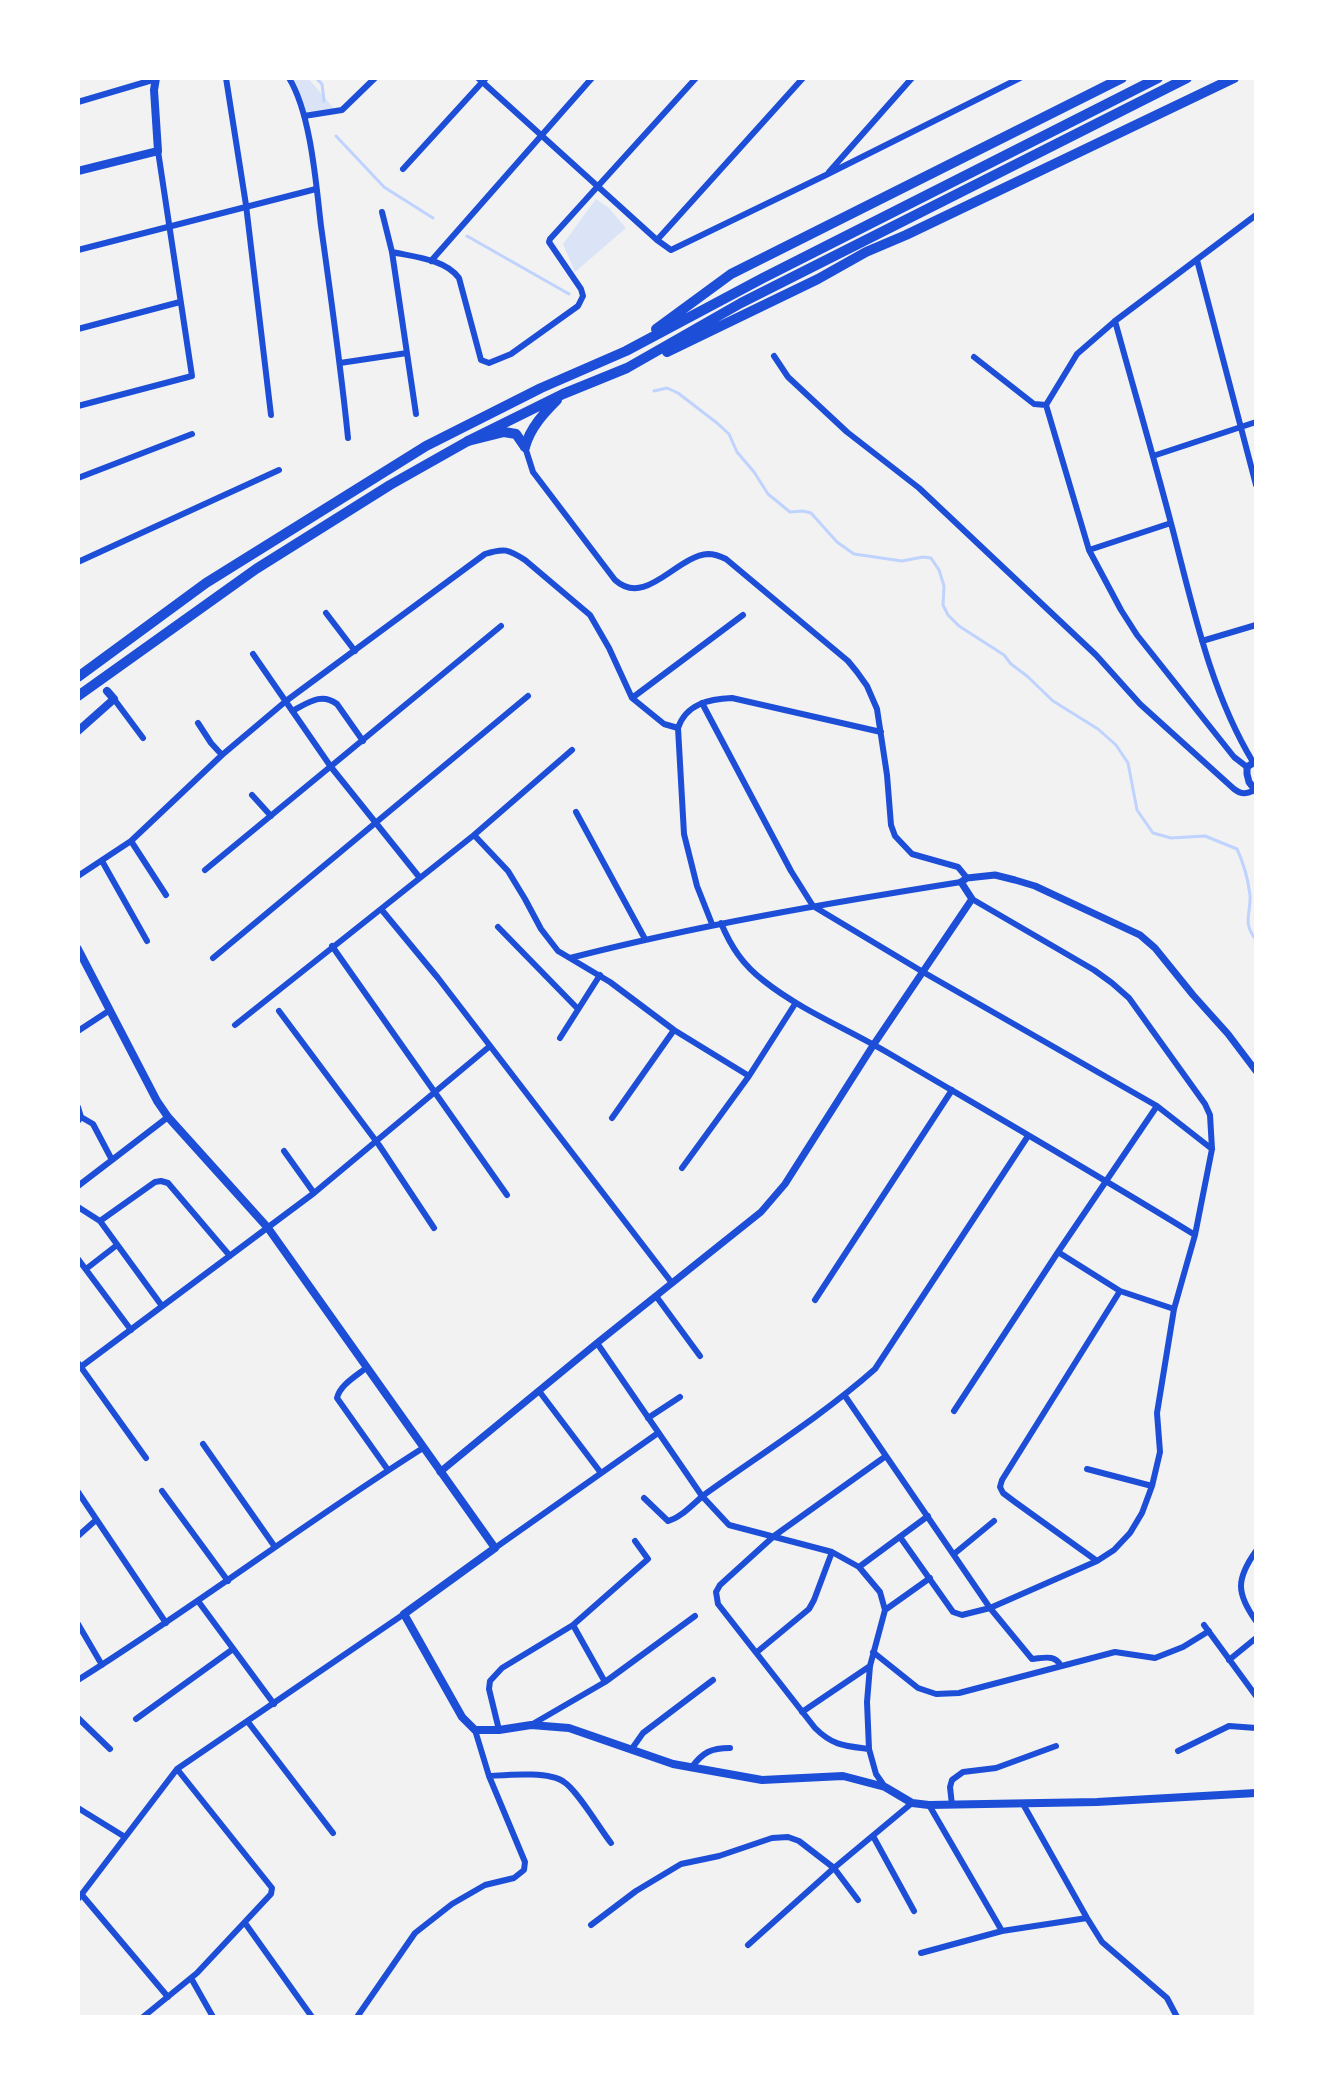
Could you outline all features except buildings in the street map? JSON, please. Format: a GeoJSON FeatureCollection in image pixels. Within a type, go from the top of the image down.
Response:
{"type":"FeatureCollection","features":[{"type":"Feature","properties":{"kind":"highway"},"geometry":{"type":"LineString","coordinates":[[626,351],[731,274],[1122,78]]}},
{"type":"Feature","properties":{"kind":"highway"},"geometry":{"type":"LineString","coordinates":[[78,677],[206,583],[426,446],[541,388],[626,351],[1158,78]]}},
{"type":"Feature","properties":{"kind":"highway"},"geometry":{"type":"LineString","coordinates":[[627,368],[741,303],[1187,78]]}},
{"type":"Feature","properties":{"kind":"highway"},"geometry":{"type":"LineString","coordinates":[[78,696],[268,561],[468,441],[563,394],[686,343],[818,279],[866,252],[1234,78]]}},
{"type":"Feature","properties":{"kind":"highway"},"geometry":{"type":"LineString","coordinates":[[525,447],[528,436],[541,417],[563,394]]}},
{"type":"Feature","properties":{"kind":"highway"},"geometry":{"type":"LineString","coordinates":[[468,441],[504,432],[516,434],[525,447]]}},
{"type":"Feature","properties":{"kind":"main road"},"geometry":{"type":"LineString","coordinates":[[78,171],[158,151],[156,79]]}},
{"type":"Feature","properties":{"kind":"main road"},"geometry":{"type":"LineString","coordinates":[[78,731],[114,699],[107,691]]}},
{"type":"Feature","properties":{"kind":"main road"},"geometry":{"type":"LineString","coordinates":[[78,949],[168,1117],[268,1228],[495,1548],[404,1614],[462,1717],[475,1730],[531,1725],[569,1728],[691,1768],[762,1780],[843,1776],[885,1787],[912,1803],[929,1805],[1097,1802],[1256,1793]]}},
{"type":"Feature","properties":{"kind":"street"},"geometry":{"type":"LineString","coordinates":[[226,78],[246,205],[271,415]]}},
{"type":"Feature","properties":{"kind":"street"},"geometry":{"type":"LineString","coordinates":[[289,78],[304,116],[316,189],[348,438]]}},
{"type":"Feature","properties":{"kind":"street"},"geometry":{"type":"LineString","coordinates":[[304,116],[342,110],[375,78]]}},
{"type":"Feature","properties":{"kind":"street"},"geometry":{"type":"LineString","coordinates":[[431,261],[592,78]]}},
{"type":"Feature","properties":{"kind":"street"},"geometry":{"type":"LineString","coordinates":[[392,252],[431,261],[454,272],[459,278],[481,360],[489,363],[511,354],[578,306],[583,296],[549,242],[696,78]]}},
{"type":"Feature","properties":{"kind":"street"},"geometry":{"type":"LineString","coordinates":[[657,240],[803,78]]}},
{"type":"Feature","properties":{"kind":"street"},"geometry":{"type":"LineString","coordinates":[[826,175],[912,78]]}},
{"type":"Feature","properties":{"kind":"street"},"geometry":{"type":"LineString","coordinates":[[996,91],[1009,78]]}},
{"type":"Feature","properties":{"kind":"street"},"geometry":{"type":"LineString","coordinates":[[403,169],[482,79],[671,250],[1020,78]]}},
{"type":"Feature","properties":{"kind":"street"},"geometry":{"type":"LineString","coordinates":[[78,102],[156,79]]}},
{"type":"Feature","properties":{"kind":"street"},"geometry":{"type":"LineString","coordinates":[[78,406],[192,376],[158,151]]}},
{"type":"Feature","properties":{"kind":"street"},"geometry":{"type":"LineString","coordinates":[[78,250],[316,189]]}},
{"type":"Feature","properties":{"kind":"street"},"geometry":{"type":"LineString","coordinates":[[382,212],[392,252],[416,414]]}},
{"type":"Feature","properties":{"kind":"street"},"geometry":{"type":"LineString","coordinates":[[1252,764],[1234,757],[1137,635],[1121,610],[1089,550],[1046,405],[1077,354],[1115,321],[1256,215]]}},
{"type":"Feature","properties":{"kind":"street"},"geometry":{"type":"LineString","coordinates":[[1197,260],[1256,485]]}},
{"type":"Feature","properties":{"kind":"street"},"geometry":{"type":"LineString","coordinates":[[78,329],[180,302]]}},
{"type":"Feature","properties":{"kind":"street"},"geometry":{"type":"LineString","coordinates":[[1115,321],[1202,641],[1230,721],[1252,764]]}},
{"type":"Feature","properties":{"kind":"street"},"geometry":{"type":"LineString","coordinates":[[340,363],[407,353]]}},
{"type":"Feature","properties":{"kind":"street"},"geometry":{"type":"LineString","coordinates":[[774,356],[788,377],[847,432],[919,488],[1096,655],[1140,704],[1240,793],[1255,790],[1247,774],[1252,764]]}},
{"type":"Feature","properties":{"kind":"street"},"geometry":{"type":"LineString","coordinates":[[974,357],[1034,404],[1046,405]]}},
{"type":"Feature","properties":{"kind":"street"},"geometry":{"type":"LineString","coordinates":[[1153,456],[1256,422]]}},
{"type":"Feature","properties":{"kind":"street"},"geometry":{"type":"LineString","coordinates":[[78,478],[192,434]]}},
{"type":"Feature","properties":{"kind":"street"},"geometry":{"type":"LineString","coordinates":[[525,447],[533,472],[621,586],[629,590],[642,588],[704,554],[717,555],[726,559],[848,661],[867,686],[877,709],[891,825],[895,836],[912,854],[958,867],[972,899],[1094,970],[1129,998],[1210,1115],[1212,1149],[1195,1235],[1174,1309],[1161,1381],[1157,1413],[1160,1452],[1152,1486],[1130,1533],[1114,1550],[1097,1561],[990,1608],[962,1615],[953,1612],[900,1537]]}},
{"type":"Feature","properties":{"kind":"street"},"geometry":{"type":"LineString","coordinates":[[78,562],[279,470]]}},
{"type":"Feature","properties":{"kind":"street"},"geometry":{"type":"LineString","coordinates":[[1089,550],[1171,523]]}},
{"type":"Feature","properties":{"kind":"street"},"geometry":{"type":"LineString","coordinates":[[78,876],[131,841],[222,755],[286,701],[485,554],[502,549],[525,560],[590,615],[632,698],[664,724],[678,728]]}},
{"type":"Feature","properties":{"kind":"street"},"geometry":{"type":"LineString","coordinates":[[326,613],[355,651]]}},
{"type":"Feature","properties":{"kind":"street"},"geometry":{"type":"LineString","coordinates":[[632,698],[743,615]]}},
{"type":"Feature","properties":{"kind":"street"},"geometry":{"type":"LineString","coordinates":[[1202,641],[1256,625]]}},
{"type":"Feature","properties":{"kind":"street"},"geometry":{"type":"LineString","coordinates":[[205,870],[501,626]]}},
{"type":"Feature","properties":{"kind":"street"},"geometry":{"type":"LineString","coordinates":[[253,654],[331,767],[420,878]]}},
{"type":"Feature","properties":{"kind":"street"},"geometry":{"type":"LineString","coordinates":[[213,958],[528,696]]}},
{"type":"Feature","properties":{"kind":"street"},"geometry":{"type":"LineString","coordinates":[[712,924],[697,886],[684,834],[678,728],[687,711],[713,699],[732,698],[881,732]]}},
{"type":"Feature","properties":{"kind":"street"},"geometry":{"type":"LineString","coordinates":[[114,699],[143,738]]}},
{"type":"Feature","properties":{"kind":"street"},"geometry":{"type":"LineString","coordinates":[[292,711],[317,699],[331,700],[363,741]]}},
{"type":"Feature","properties":{"kind":"street"},"geometry":{"type":"LineString","coordinates":[[702,703],[791,871],[813,906],[1157,1106],[1212,1149]]}},
{"type":"Feature","properties":{"kind":"street"},"geometry":{"type":"LineString","coordinates":[[198,723],[222,755]]}},
{"type":"Feature","properties":{"kind":"street"},"geometry":{"type":"LineString","coordinates":[[235,1025],[474,835],[572,750]]}},
{"type":"Feature","properties":{"kind":"street"},"geometry":{"type":"LineString","coordinates":[[252,795],[271,816]]}},
{"type":"Feature","properties":{"kind":"street"},"geometry":{"type":"LineString","coordinates":[[576,812],[645,939]]}},
{"type":"Feature","properties":{"kind":"street"},"geometry":{"type":"LineString","coordinates":[[474,835],[508,871],[548,941],[558,951],[600,975],[674,1030],[749,1076]]}},
{"type":"Feature","properties":{"kind":"street"},"geometry":{"type":"LineString","coordinates":[[131,841],[166,895]]}},
{"type":"Feature","properties":{"kind":"street"},"geometry":{"type":"LineString","coordinates":[[102,861],[147,941]]}},
{"type":"Feature","properties":{"kind":"street"},"geometry":{"type":"LineString","coordinates":[[570,958],[712,924],[995,875],[1035,886],[1140,935],[1166,960],[1256,1071]]}},
{"type":"Feature","properties":{"kind":"street"},"geometry":{"type":"LineString","coordinates":[[440,1472],[773,1200],[972,899]]}},
{"type":"Feature","properties":{"kind":"street"},"geometry":{"type":"LineString","coordinates":[[381,909],[438,978],[672,1283]]}},
{"type":"Feature","properties":{"kind":"street"},"geometry":{"type":"LineString","coordinates":[[721,923],[740,959],[795,1004],[874,1044],[1195,1235]]}},
{"type":"Feature","properties":{"kind":"street"},"geometry":{"type":"LineString","coordinates":[[498,927],[578,1009]]}},
{"type":"Feature","properties":{"kind":"street"},"geometry":{"type":"LineString","coordinates":[[332,946],[507,1195]]}},
{"type":"Feature","properties":{"kind":"street"},"geometry":{"type":"LineString","coordinates":[[560,1038],[600,975]]}},
{"type":"Feature","properties":{"kind":"street"},"geometry":{"type":"LineString","coordinates":[[682,1168],[749,1076],[795,1004]]}},
{"type":"Feature","properties":{"kind":"street"},"geometry":{"type":"LineString","coordinates":[[78,1031],[110,1010]]}},
{"type":"Feature","properties":{"kind":"street"},"geometry":{"type":"LineString","coordinates":[[279,1011],[376,1142],[434,1228]]}},
{"type":"Feature","properties":{"kind":"street"},"geometry":{"type":"LineString","coordinates":[[612,1118],[674,1030]]}},
{"type":"Feature","properties":{"kind":"street"},"geometry":{"type":"LineString","coordinates":[[146,1458],[79,1366],[314,1193],[490,1046]]}},
{"type":"Feature","properties":{"kind":"street"},"geometry":{"type":"LineString","coordinates":[[815,1300],[952,1090]]}},
{"type":"Feature","properties":{"kind":"street"},"geometry":{"type":"LineString","coordinates":[[954,1411],[1157,1106]]}},
{"type":"Feature","properties":{"kind":"street"},"geometry":{"type":"LineString","coordinates":[[78,1107],[80,1119],[93,1124],[112,1160]]}},
{"type":"Feature","properties":{"kind":"street"},"geometry":{"type":"LineString","coordinates":[[78,1186],[168,1117]]}},
{"type":"Feature","properties":{"kind":"street"},"geometry":{"type":"LineString","coordinates":[[644,1498],[668,1521],[677,1518],[702,1496],[845,1396],[875,1369],[1028,1136]]}},
{"type":"Feature","properties":{"kind":"street"},"geometry":{"type":"LineString","coordinates":[[284,1151],[314,1193]]}},
{"type":"Feature","properties":{"kind":"street"},"geometry":{"type":"LineString","coordinates":[[100,1221],[155,1182],[161,1181],[168,1183],[230,1256]]}},
{"type":"Feature","properties":{"kind":"street"},"geometry":{"type":"LineString","coordinates":[[78,1207],[100,1221],[162,1306]]}},
{"type":"Feature","properties":{"kind":"street"},"geometry":{"type":"LineString","coordinates":[[117,1245],[81,1265],[131,1330]]}},
{"type":"Feature","properties":{"kind":"street"},"geometry":{"type":"LineString","coordinates":[[1058,1252],[1120,1291],[1174,1309]]}},
{"type":"Feature","properties":{"kind":"street"},"geometry":{"type":"LineString","coordinates":[[1097,1561],[1003,1493],[1000,1487],[1120,1291]]}},
{"type":"Feature","properties":{"kind":"street"},"geometry":{"type":"LineString","coordinates":[[656,1296],[700,1356]]}},
{"type":"Feature","properties":{"kind":"street"},"geometry":{"type":"LineString","coordinates":[[597,1343],[702,1496],[729,1525],[832,1552],[859,1567],[880,1592],[885,1610],[870,1666],[867,1702],[869,1749],[876,1774],[885,1787]]}},
{"type":"Feature","properties":{"kind":"street"},"geometry":{"type":"LineString","coordinates":[[366,1368],[341,1389],[337,1398],[388,1470]]}},
{"type":"Feature","properties":{"kind":"street"},"geometry":{"type":"LineString","coordinates":[[539,1391],[601,1473]]}},
{"type":"Feature","properties":{"kind":"street"},"geometry":{"type":"LineString","coordinates":[[845,1396],[990,1608],[1032,1659],[1053,1658],[1061,1666]]}},
{"type":"Feature","properties":{"kind":"street"},"geometry":{"type":"LineString","coordinates":[[648,1418],[680,1397]]}},
{"type":"Feature","properties":{"kind":"street"},"geometry":{"type":"LineString","coordinates":[[495,1548],[658,1433]]}},
{"type":"Feature","properties":{"kind":"street"},"geometry":{"type":"LineString","coordinates":[[203,1444],[275,1547]]}},
{"type":"Feature","properties":{"kind":"street"},"geometry":{"type":"LineString","coordinates":[[78,1680],[423,1448]]}},
{"type":"Feature","properties":{"kind":"street"},"geometry":{"type":"LineString","coordinates":[[869,1749],[841,1746],[826,1739],[718,1604],[716,1592],[774,1536],[886,1456]]}},
{"type":"Feature","properties":{"kind":"street"},"geometry":{"type":"LineString","coordinates":[[1087,1469],[1152,1486]]}},
{"type":"Feature","properties":{"kind":"street"},"geometry":{"type":"LineString","coordinates":[[162,1491],[228,1581]]}},
{"type":"Feature","properties":{"kind":"street"},"geometry":{"type":"LineString","coordinates":[[78,1492],[166,1623]]}},
{"type":"Feature","properties":{"kind":"street"},"geometry":{"type":"LineString","coordinates":[[859,1567],[928,1516]]}},
{"type":"Feature","properties":{"kind":"street"},"geometry":{"type":"LineString","coordinates":[[78,1536],[96,1520]]}},
{"type":"Feature","properties":{"kind":"street"},"geometry":{"type":"LineString","coordinates":[[954,1554],[994,1521]]}},
{"type":"Feature","properties":{"kind":"street"},"geometry":{"type":"LineString","coordinates":[[499,1730],[489,1689],[490,1681],[502,1668],[573,1625],[648,1559],[635,1541]]}},
{"type":"Feature","properties":{"kind":"street"},"geometry":{"type":"LineString","coordinates":[[1256,1551],[1243,1575],[1241,1594],[1256,1621]]}},
{"type":"Feature","properties":{"kind":"street"},"geometry":{"type":"LineString","coordinates":[[757,1652],[809,1609],[832,1552]]}},
{"type":"Feature","properties":{"kind":"street"},"geometry":{"type":"LineString","coordinates":[[885,1610],[930,1578]]}},
{"type":"Feature","properties":{"kind":"street"},"geometry":{"type":"LineString","coordinates":[[198,1601],[274,1704]]}},
{"type":"Feature","properties":{"kind":"street"},"geometry":{"type":"LineString","coordinates":[[168,1997],[80,1897],[177,1769],[404,1614]]}},
{"type":"Feature","properties":{"kind":"street"},"geometry":{"type":"LineString","coordinates":[[531,1725],[605,1682],[695,1616]]}},
{"type":"Feature","properties":{"kind":"street"},"geometry":{"type":"LineString","coordinates":[[78,1624],[102,1665]]}},
{"type":"Feature","properties":{"kind":"street"},"geometry":{"type":"LineString","coordinates":[[573,1625],[605,1682]]}},
{"type":"Feature","properties":{"kind":"street"},"geometry":{"type":"LineString","coordinates":[[873,1652],[918,1688],[936,1694],[959,1693],[1115,1652],[1155,1658],[1183,1647],[1207,1628],[1256,1696]]}},
{"type":"Feature","properties":{"kind":"street"},"geometry":{"type":"LineString","coordinates":[[1229,1660],[1256,1638]]}},
{"type":"Feature","properties":{"kind":"street"},"geometry":{"type":"LineString","coordinates":[[136,1719],[233,1649]]}},
{"type":"Feature","properties":{"kind":"street"},"geometry":{"type":"LineString","coordinates":[[802,1712],[870,1666]]}},
{"type":"Feature","properties":{"kind":"street"},"geometry":{"type":"LineString","coordinates":[[631,1750],[643,1733],[713,1680]]}},
{"type":"Feature","properties":{"kind":"street"},"geometry":{"type":"LineString","coordinates":[[78,1718],[110,1749]]}},
{"type":"Feature","properties":{"kind":"street"},"geometry":{"type":"LineString","coordinates":[[248,1722],[333,1833]]}},
{"type":"Feature","properties":{"kind":"street"},"geometry":{"type":"LineString","coordinates":[[1178,1751],[1229,1726],[1256,1728]]}},
{"type":"Feature","properties":{"kind":"street"},"geometry":{"type":"LineString","coordinates":[[357,2017],[415,1933],[452,1904],[485,1885],[519,1875],[524,1870],[525,1862],[489,1776],[475,1730]]}},
{"type":"Feature","properties":{"kind":"street"},"geometry":{"type":"LineString","coordinates":[[952,1805],[952,1780],[963,1772],[996,1768],[1056,1746]]}},
{"type":"Feature","properties":{"kind":"street"},"geometry":{"type":"LineString","coordinates":[[691,1768],[701,1754],[713,1748],[730,1748]]}},
{"type":"Feature","properties":{"kind":"street"},"geometry":{"type":"LineString","coordinates":[[143,2017],[191,1978],[271,1894],[270,1884],[177,1769]]}},
{"type":"Feature","properties":{"kind":"street"},"geometry":{"type":"LineString","coordinates":[[489,1776],[555,1776],[567,1783],[611,1843]]}},
{"type":"Feature","properties":{"kind":"street"},"geometry":{"type":"LineString","coordinates":[[748,1945],[912,1803]]}},
{"type":"Feature","properties":{"kind":"street"},"geometry":{"type":"LineString","coordinates":[[1023,1804],[1102,1942],[1167,1998],[1177,2017]]}},
{"type":"Feature","properties":{"kind":"street"},"geometry":{"type":"LineString","coordinates":[[929,1805],[1002,1931]]}},
{"type":"Feature","properties":{"kind":"street"},"geometry":{"type":"LineString","coordinates":[[78,1808],[125,1837]]}},
{"type":"Feature","properties":{"kind":"street"},"geometry":{"type":"LineString","coordinates":[[873,1836],[914,1911]]}},
{"type":"Feature","properties":{"kind":"street"},"geometry":{"type":"LineString","coordinates":[[591,1925],[636,1891],[681,1864],[719,1856],[772,1838],[788,1837],[799,1841],[834,1868],[858,1900]]}},
{"type":"Feature","properties":{"kind":"street"},"geometry":{"type":"LineString","coordinates":[[921,1953],[1002,1931],[1087,1918]]}},
{"type":"Feature","properties":{"kind":"street"},"geometry":{"type":"LineString","coordinates":[[245,1923],[312,2017]]}},
{"type":"Feature","properties":{"kind":"street"},"geometry":{"type":"LineString","coordinates":[[191,1978],[213,2017]]}},
{"type":"Feature","properties":{"kind":"shaded area"},"geometry":{"type":"Polygon","coordinates":[[[291,78],[308,78],[338,113],[307,117],[291,78]]]}},
{"type":"Feature","properties":{"kind":"shaded area"},"geometry":{"type":"Polygon","coordinates":[[[596,199],[608,207],[626,228],[575,272],[563,244],[596,199]]]}},
{"type":"Feature","properties":{"kind":"waterway"},"geometry":{"type":"LineString","coordinates":[[316,78],[322,84],[324,101]]}},
{"type":"Feature","properties":{"kind":"waterway"},"geometry":{"type":"LineString","coordinates":[[336,136],[384,187],[433,218]]}},
{"type":"Feature","properties":{"kind":"waterway"},"geometry":{"type":"LineString","coordinates":[[467,236],[569,294]]}},
{"type":"Feature","properties":{"kind":"waterway"},"geometry":{"type":"LineString","coordinates":[[654,391],[667,388],[678,393],[717,423],[729,434],[737,452],[768,494],[790,512],[811,513],[837,542],[854,554],[902,561],[931,558],[944,586],[943,605],[948,615],[959,626],[1004,655],[1053,701],[1098,729],[1116,745],[1128,763],[1137,810],[1153,833],[1171,838],[1205,836],[1237,849],[1249,889],[1248,923],[1256,940]]}}]}
